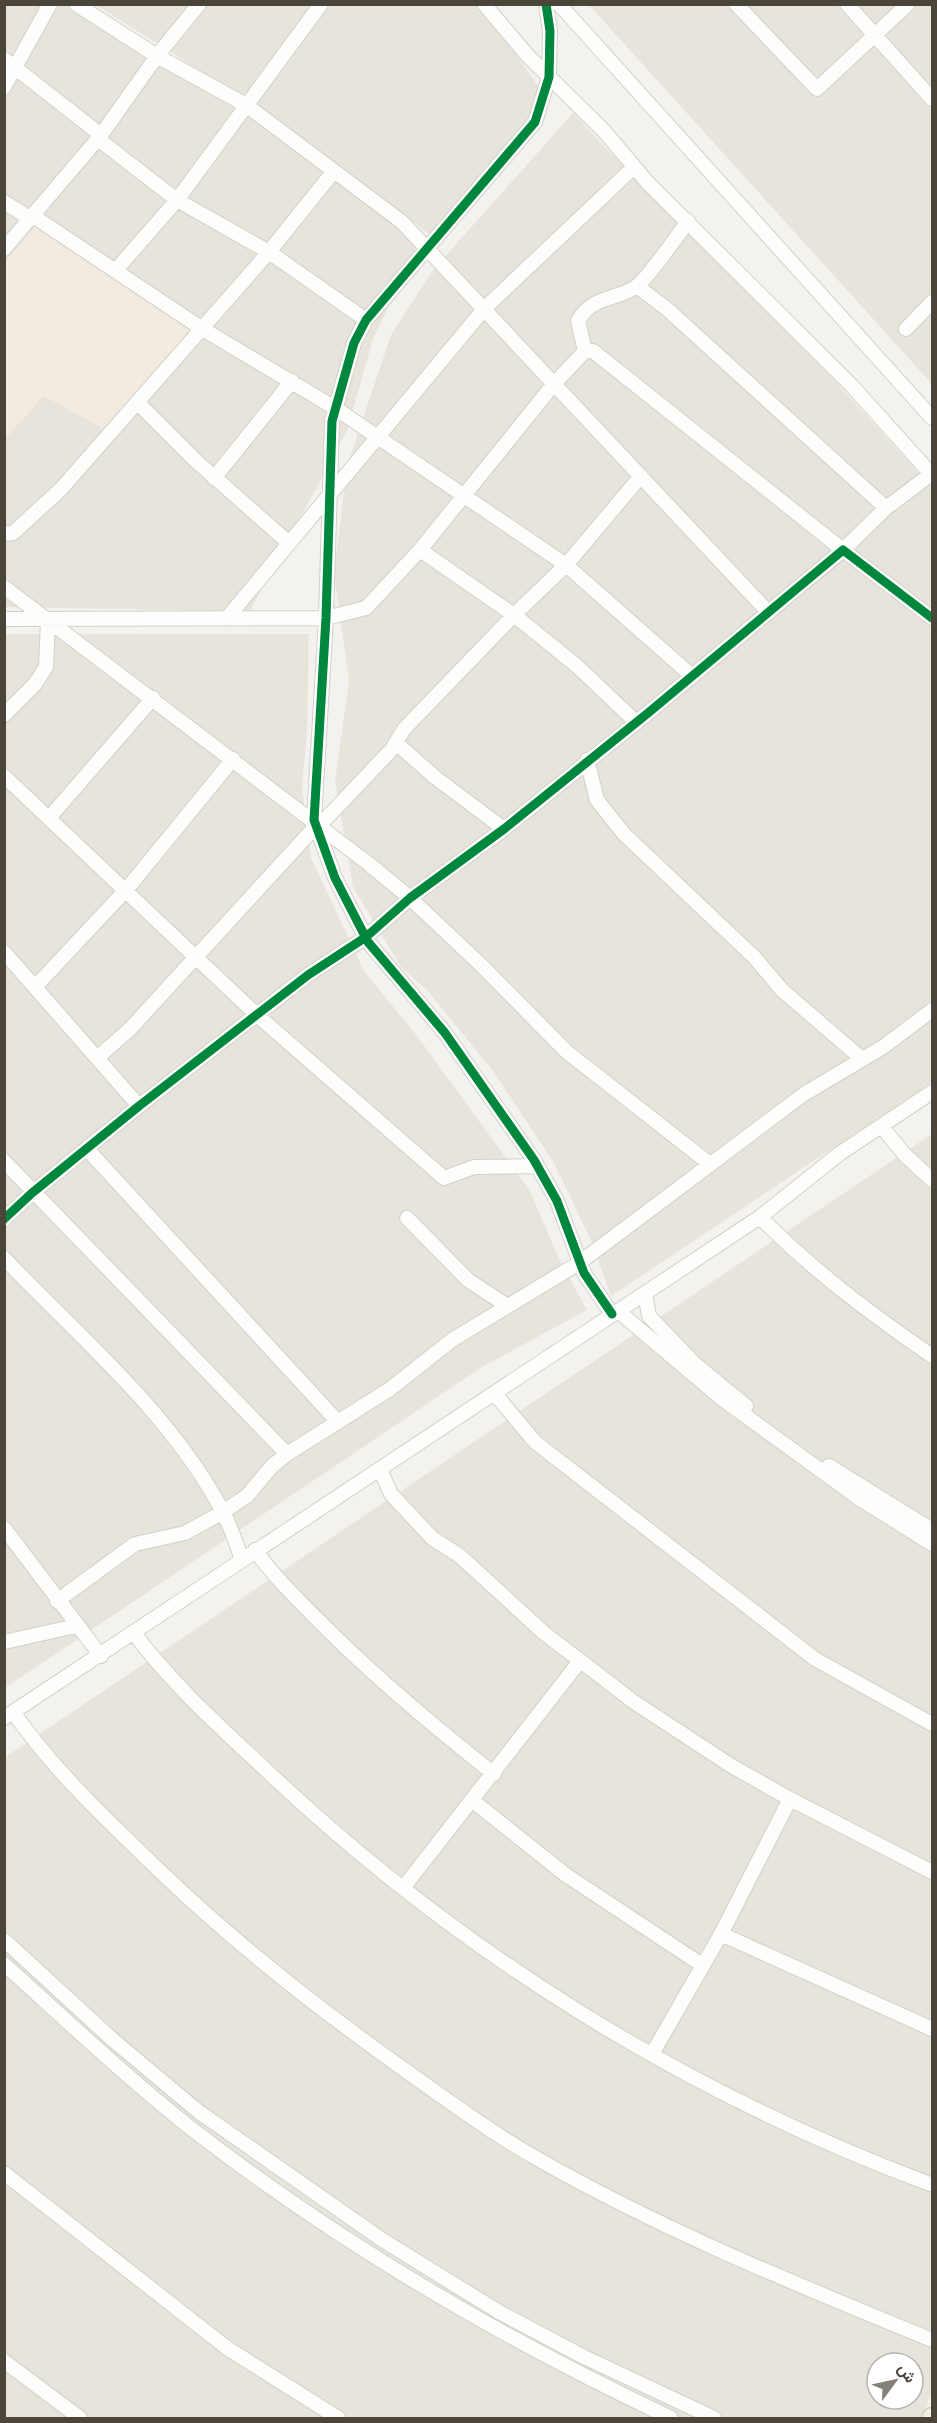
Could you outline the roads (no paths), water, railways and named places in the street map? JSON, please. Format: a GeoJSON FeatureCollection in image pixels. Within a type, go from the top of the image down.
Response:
{"type":"FeatureCollection","features":[{"type":"Feature","properties":{"kind":"street"},"geometry":{"type":"LineString","coordinates":[[4,87],[10,63],[50,4]]}},
{"type":"Feature","properties":{"kind":"street"},"geometry":{"type":"LineString","coordinates":[[76,4],[157,56],[246,105],[387,211],[429,248],[553,385],[769,613]]}},
{"type":"Feature","properties":{"kind":"street"},"geometry":{"type":"LineString","coordinates":[[4,249],[99,137],[157,56],[199,4]]}},
{"type":"Feature","properties":{"kind":"street"},"geometry":{"type":"LineString","coordinates":[[115,272],[177,200],[321,4]]}},
{"type":"Feature","properties":{"kind":"street"},"geometry":{"type":"LineString","coordinates":[[4,1219],[32,1193],[139,1107],[308,975],[366,937],[410,898],[504,829],[769,613],[843,550],[886,508],[932,474],[852,386],[634,167],[604,131],[549,76],[484,4]]}},
{"type":"Feature","properties":{"kind":"street"},"geometry":{"type":"LineString","coordinates":[[546,4],[550,31],[549,76],[535,122],[366,320],[354,343],[335,408],[332,432],[317,824],[335,878],[366,937],[387,967],[445,1033],[537,1166],[557,1201],[579,1263],[615,1313],[721,1398],[861,1499],[933,1544]]}},
{"type":"Feature","properties":{"kind":"street"},"geometry":{"type":"LineString","coordinates":[[559,4],[933,418]]}},
{"type":"Feature","properties":{"kind":"street"},"geometry":{"type":"LineString","coordinates":[[736,4],[818,89],[908,4]]}},
{"type":"Feature","properties":{"kind":"street"},"geometry":{"type":"LineString","coordinates":[[847,4],[933,99]]}},
{"type":"Feature","properties":{"kind":"street"},"geometry":{"type":"LineString","coordinates":[[10,63],[177,200],[270,252],[366,320]]}},
{"type":"Feature","properties":{"kind":"street"},"geometry":{"type":"LineString","coordinates":[[227,618],[485,308],[634,167]]}},
{"type":"Feature","properties":{"kind":"street"},"geometry":{"type":"LineString","coordinates":[[4,534],[13,533],[61,489],[270,252],[334,171]]}},
{"type":"Feature","properties":{"kind":"street"},"geometry":{"type":"LineString","coordinates":[[4,202],[32,217],[201,328],[335,408],[566,565],[692,676]]}},
{"type":"Feature","properties":{"kind":"street"},"geometry":{"type":"LineString","coordinates":[[585,351],[578,321],[583,312],[605,298],[637,286],[688,221]]}},
{"type":"Feature","properties":{"kind":"street"},"geometry":{"type":"LineString","coordinates":[[637,286],[667,309],[886,508]]}},
{"type":"Feature","properties":{"kind":"street"},"geometry":{"type":"LineString","coordinates":[[906,329],[933,302]]}},
{"type":"Feature","properties":{"kind":"street"},"geometry":{"type":"LineString","coordinates":[[4,619],[326,618],[366,608],[420,550],[553,385],[585,351],[593,351],[651,395],[843,550],[933,618]]}},
{"type":"Feature","properties":{"kind":"street"},"geometry":{"type":"LineString","coordinates":[[214,478],[292,381]]}},
{"type":"Feature","properties":{"kind":"street"},"geometry":{"type":"LineString","coordinates":[[137,402],[214,478],[289,543]]}},
{"type":"Feature","properties":{"kind":"street"},"geometry":{"type":"LineString","coordinates":[[97,1058],[130,1029],[194,956],[396,743],[404,729],[514,615],[566,565],[641,476]]}},
{"type":"Feature","properties":{"kind":"street"},"geometry":{"type":"LineString","coordinates":[[420,550],[514,615],[578,666],[636,722]]}},
{"type":"Feature","properties":{"kind":"street"},"geometry":{"type":"LineString","coordinates":[[4,587],[233,759],[410,898],[567,1052],[710,1164]]}},
{"type":"Feature","properties":{"kind":"street"},"geometry":{"type":"LineString","coordinates":[[4,715],[35,684],[46,668],[48,619]]}},
{"type":"Feature","properties":{"kind":"street"},"geometry":{"type":"LineString","coordinates":[[49,818],[153,698]]}},
{"type":"Feature","properties":{"kind":"street"},"geometry":{"type":"LineString","coordinates":[[396,743],[436,778],[504,829]]}},
{"type":"Feature","properties":{"kind":"street"},"geometry":{"type":"LineString","coordinates":[[35,987],[126,890],[233,759]]}},
{"type":"Feature","properties":{"kind":"street"},"geometry":{"type":"LineString","coordinates":[[587,760],[597,800],[624,834],[754,957],[782,990],[862,1059]]}},
{"type":"Feature","properties":{"kind":"street"},"geometry":{"type":"LineString","coordinates":[[4,776],[258,1016],[444,1178],[474,1167],[537,1166]]}},
{"type":"Feature","properties":{"kind":"street"},"geometry":{"type":"LineString","coordinates":[[4,952],[139,1107]]}},
{"type":"Feature","properties":{"kind":"street"},"geometry":{"type":"LineString","coordinates":[[57,1600],[135,1544],[185,1533],[248,1496],[271,1467],[287,1454],[390,1389],[452,1340],[506,1305],[579,1263],[804,1094],[883,1047],[933,1010]]}},
{"type":"Feature","properties":{"kind":"street"},"geometry":{"type":"LineString","coordinates":[[933,1092],[839,1154],[760,1217],[9,1715],[90,1802],[192,1902],[337,2021],[441,2096],[535,2158],[661,2222],[751,2264],[933,2340]]}},
{"type":"Feature","properties":{"kind":"street"},"geometry":{"type":"LineString","coordinates":[[881,1126],[905,1155],[933,1180]]}},
{"type":"Feature","properties":{"kind":"street"},"geometry":{"type":"LineString","coordinates":[[87,1149],[338,1422]]}},
{"type":"Feature","properties":{"kind":"street"},"geometry":{"type":"LineString","coordinates":[[4,1161],[32,1193],[287,1454]]}},
{"type":"Feature","properties":{"kind":"street"},"geometry":{"type":"LineString","coordinates":[[760,1217],[790,1248],[863,1307],[933,1356]]}},
{"type":"Feature","properties":{"kind":"street"},"geometry":{"type":"LineString","coordinates":[[407,1218],[468,1280],[506,1305]]}},
{"type":"Feature","properties":{"kind":"street"},"geometry":{"type":"LineString","coordinates":[[4,1258],[135,1390],[184,1453],[223,1512],[242,1559]]}},
{"type":"Feature","properties":{"kind":"street"},"geometry":{"type":"LineString","coordinates":[[645,1293],[649,1316],[696,1365],[788,1440],[933,1530]]}},
{"type":"Feature","properties":{"kind":"street"},"geometry":{"type":"LineString","coordinates":[[495,1394],[535,1442],[815,1659],[933,1724]]}},
{"type":"Feature","properties":{"kind":"street"},"geometry":{"type":"LineString","coordinates":[[380,1469],[391,1494],[432,1538],[460,1556],[504,1598],[579,1661],[634,1702],[730,1765],[790,1799],[933,1872]]}},
{"type":"Feature","properties":{"kind":"street"},"geometry":{"type":"LineString","coordinates":[[4,1528],[76,1626],[101,1656]]}},
{"type":"Feature","properties":{"kind":"street"},"geometry":{"type":"LineString","coordinates":[[255,1550],[301,1603],[363,1663],[494,1774]]}},
{"type":"Feature","properties":{"kind":"street"},"geometry":{"type":"LineString","coordinates":[[4,1642],[76,1626]]}},
{"type":"Feature","properties":{"kind":"street"},"geometry":{"type":"LineString","coordinates":[[133,1632],[161,1669],[192,1701],[303,1805],[403,1888],[529,1982],[591,2022],[807,2134],[930,2184]]}},
{"type":"Feature","properties":{"kind":"street"},"geometry":{"type":"LineString","coordinates":[[403,1888],[494,1774],[579,1661]]}},
{"type":"Feature","properties":{"kind":"street"},"geometry":{"type":"LineString","coordinates":[[652,2054],[721,1934],[790,1799]]}},
{"type":"Feature","properties":{"kind":"street"},"geometry":{"type":"LineString","coordinates":[[473,1801],[566,1875],[702,1965]]}},
{"type":"Feature","properties":{"kind":"street"},"geometry":{"type":"LineString","coordinates":[[721,1934],[933,2029]]}},
{"type":"Feature","properties":{"kind":"street"},"geometry":{"type":"LineString","coordinates":[[4,1940],[113,2040],[199,2112],[384,2241],[528,2327],[584,2357],[714,2418]]}},
{"type":"Feature","properties":{"kind":"street"},"geometry":{"type":"LineString","coordinates":[[4,1964],[102,2053],[188,2126],[346,2237],[490,2327],[576,2373],[671,2418]]}},
{"type":"Feature","properties":{"kind":"street"},"geometry":{"type":"LineString","coordinates":[[4,2173],[228,2348],[338,2418]]}},
{"type":"Feature","properties":{"kind":"street"},"geometry":{"type":"LineString","coordinates":[[4,2361],[80,2418]]}}]}
